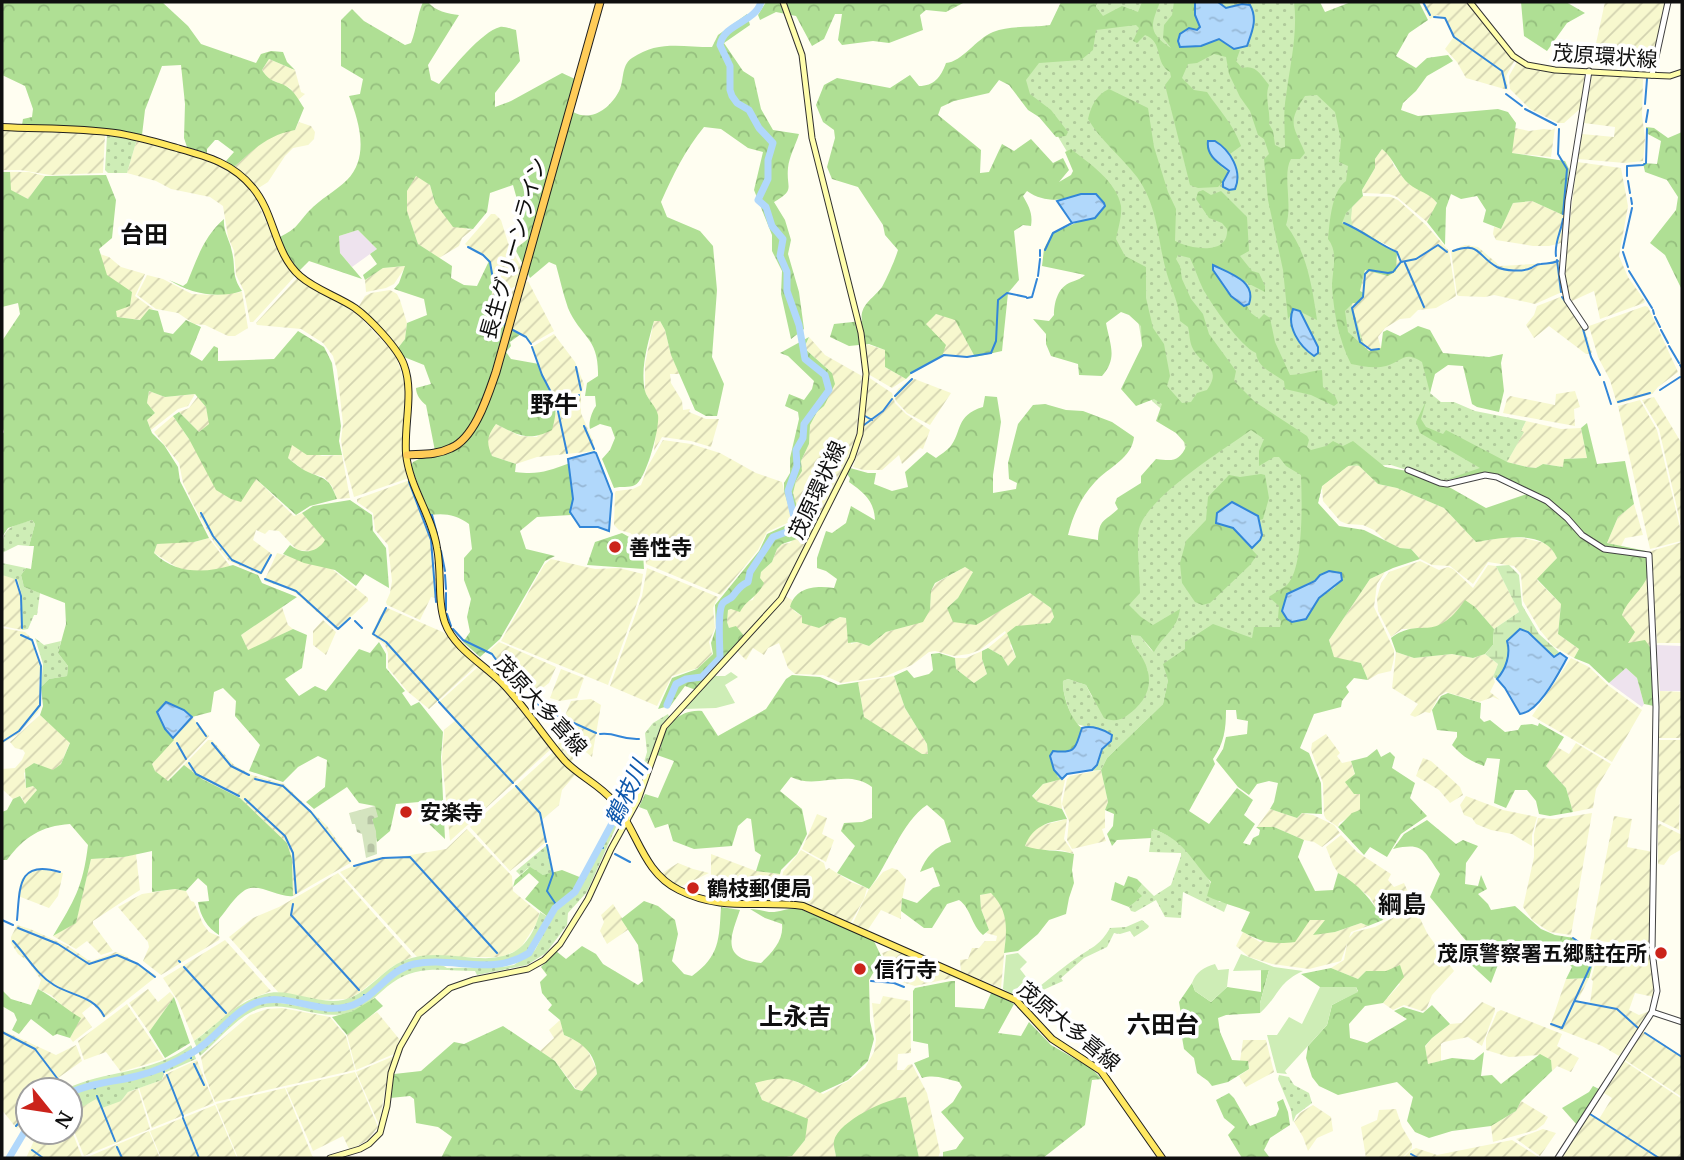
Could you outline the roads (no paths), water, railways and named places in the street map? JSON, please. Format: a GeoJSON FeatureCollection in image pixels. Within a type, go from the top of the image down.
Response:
{"type":"FeatureCollection","features":[{"type":"Feature","properties":{"kind":"highway","name":"長生グリーンライン"},"geometry":{"type":"LineString","coordinates":[[407,455],[435,454],[457,445],[470,430],[486,399],[496,372],[600,2]]}},
{"type":"Feature","properties":{"kind":"main road","name":"茂原環状線"},"geometry":{"type":"LineString","coordinates":[[330,1158],[360,1149],[380,1133],[391,1073],[400,1047],[418,1014],[450,988],[473,980],[528,969],[544,960],[560,944],[588,899],[625,817],[638,800],[664,727],[781,599],[852,458],[860,434],[866,374],[861,333],[812,138],[802,55],[783,2]]}},
{"type":"Feature","properties":{"kind":"main road","name":"茂原環状線"},"geometry":{"type":"LineString","coordinates":[[1470,2],[1517,59],[1534,67],[1670,76],[1682,72]]}},
{"type":"Feature","properties":{"kind":"main road","name":"茂原大多喜線"},"geometry":{"type":"LineString","coordinates":[[2,127],[106,132],[139,138],[219,160],[244,178],[257,193],[291,267],[307,281],[356,309],[394,348],[402,360],[407,383],[407,455],[412,479],[428,516],[437,547],[443,613],[449,631],[460,645],[512,694],[568,763],[610,797],[625,817],[658,878],[678,890],[733,905],[803,906],[1016,1000],[1052,1039],[1101,1071],[1162,1158]]}},
{"type":"Feature","properties":{"kind":"street"},"geometry":{"type":"LineString","coordinates":[[1652,75],[1668,2]]}},
{"type":"Feature","properties":{"kind":"street"},"geometry":{"type":"LineString","coordinates":[[1586,327],[1567,300],[1562,274],[1568,201],[1590,71]]}},
{"type":"Feature","properties":{"kind":"street"},"geometry":{"type":"LineString","coordinates":[[1408,470],[1440,483],[1485,475],[1497,477],[1547,501],[1582,535],[1604,549],[1649,555],[1656,707],[1652,951],[1657,991],[1652,1012],[1558,1158]]}},
{"type":"Feature","properties":{"kind":"street"},"geometry":{"type":"LineString","coordinates":[[1652,1012],[1682,1022]]}},
{"type":"Feature","properties":{"kind":"water"},"geometry":{"type":"Polygon","coordinates":[[[1195,2],[1218,2],[1226,8],[1250,5],[1254,20],[1247,46],[1234,49],[1219,39],[1201,46],[1180,47],[1180,34],[1189,28],[1197,30],[1200,27],[1195,15],[1195,2]]]}},
{"type":"Feature","properties":{"kind":"water"},"geometry":{"type":"Polygon","coordinates":[[[1208,141],[1215,141],[1220,145],[1234,162],[1237,175],[1235,189],[1223,187],[1229,171],[1211,155],[1208,141]]]}},
{"type":"Feature","properties":{"kind":"water"},"geometry":{"type":"Polygon","coordinates":[[[1081,194],[1096,194],[1105,206],[1095,218],[1072,223],[1057,201],[1081,194]]]}},
{"type":"Feature","properties":{"kind":"water"},"geometry":{"type":"Polygon","coordinates":[[[1213,265],[1234,275],[1245,284],[1249,289],[1249,304],[1244,306],[1231,296],[1213,270],[1213,265]]]}},
{"type":"Feature","properties":{"kind":"water"},"geometry":{"type":"Polygon","coordinates":[[[1293,309],[1300,311],[1318,347],[1318,353],[1314,356],[1303,347],[1295,335],[1291,322],[1293,309]]]}},
{"type":"Feature","properties":{"kind":"water"},"geometry":{"type":"Polygon","coordinates":[[[594,452],[612,494],[609,531],[598,527],[580,527],[570,512],[573,499],[568,459],[594,452]]]}},
{"type":"Feature","properties":{"kind":"water"},"geometry":{"type":"Polygon","coordinates":[[[1232,502],[1258,516],[1262,535],[1252,548],[1233,528],[1216,523],[1217,513],[1232,502]]]}},
{"type":"Feature","properties":{"kind":"water"},"geometry":{"type":"Polygon","coordinates":[[[1329,571],[1341,573],[1342,580],[1319,598],[1306,619],[1292,622],[1287,619],[1282,611],[1287,594],[1329,571]]]}},
{"type":"Feature","properties":{"kind":"water"},"geometry":{"type":"Polygon","coordinates":[[[1520,629],[1528,632],[1554,657],[1560,653],[1567,658],[1541,700],[1527,712],[1520,714],[1497,679],[1507,661],[1507,641],[1520,629]]]}},
{"type":"Feature","properties":{"kind":"water"},"geometry":{"type":"Polygon","coordinates":[[[166,702],[192,717],[173,738],[157,712],[166,702]]]}},
{"type":"Feature","properties":{"kind":"water"},"geometry":{"type":"Polygon","coordinates":[[[1082,728],[1106,731],[1112,735],[1111,741],[1102,749],[1097,765],[1092,770],[1067,774],[1062,779],[1054,770],[1050,756],[1053,751],[1074,748],[1082,728]]]}},
{"type":"Feature","properties":{"kind":"waterway","name":"鶴枝川"},"geometry":{"type":"LineString","coordinates":[[667,705],[676,684],[686,679],[702,677],[720,658],[719,621],[723,603],[748,582],[750,572],[773,537],[796,526],[788,491],[797,466],[796,450],[803,438],[804,424],[829,390],[825,375],[805,359],[799,325],[787,291],[787,272],[780,256],[783,239],[772,226],[766,207],[758,200],[768,179],[768,160],[773,143],[759,128],[749,110],[737,103],[732,96],[730,66],[720,45],[727,32],[753,14],[761,2]]}},
{"type":"Feature","properties":{"kind":"waterway"},"geometry":{"type":"LineString","coordinates":[[1423,2],[1430,15]]}},
{"type":"Feature","properties":{"kind":"waterway"},"geometry":{"type":"LineString","coordinates":[[1434,17],[1445,18],[1454,37],[1502,71],[1506,88]]}},
{"type":"Feature","properties":{"kind":"waterway"},"geometry":{"type":"LineString","coordinates":[[1645,104],[1647,79]]}},
{"type":"Feature","properties":{"kind":"waterway"},"geometry":{"type":"LineString","coordinates":[[1506,94],[1522,106]]}},
{"type":"Feature","properties":{"kind":"waterway"},"geometry":{"type":"LineString","coordinates":[[1525,109],[1556,125]]}},
{"type":"Feature","properties":{"kind":"waterway"},"geometry":{"type":"LineString","coordinates":[[1646,122],[1648,110]]}},
{"type":"Feature","properties":{"kind":"waterway"},"geometry":{"type":"LineString","coordinates":[[1559,129],[1558,154],[1567,169],[1563,214]]}},
{"type":"Feature","properties":{"kind":"waterway"},"geometry":{"type":"LineString","coordinates":[[1627,176],[1627,166],[1646,163],[1647,129]]}},
{"type":"Feature","properties":{"kind":"waterway"},"geometry":{"type":"LineString","coordinates":[[1628,181],[1630,193]]}},
{"type":"Feature","properties":{"kind":"waterway"},"geometry":{"type":"LineString","coordinates":[[1631,198],[1632,204]]}},
{"type":"Feature","properties":{"kind":"waterway"},"geometry":{"type":"LineString","coordinates":[[1623,248],[1632,208]]}},
{"type":"Feature","properties":{"kind":"waterway"},"geometry":{"type":"LineString","coordinates":[[1556,256],[1563,219]]}},
{"type":"Feature","properties":{"kind":"waterway"},"geometry":{"type":"LineString","coordinates":[[1045,250],[1053,233],[1072,223]]}},
{"type":"Feature","properties":{"kind":"waterway"},"geometry":{"type":"LineString","coordinates":[[1344,223],[1397,252],[1401,262]]}},
{"type":"Feature","properties":{"kind":"waterway"},"geometry":{"type":"LineString","coordinates":[[1379,349],[1371,350],[1360,342],[1352,308],[1363,297],[1365,274],[1369,270],[1393,272],[1401,262],[1416,259],[1438,245],[1447,252]]}},
{"type":"Feature","properties":{"kind":"waterway"},"geometry":{"type":"LineString","coordinates":[[468,247],[490,262],[496,297]]}},
{"type":"Feature","properties":{"kind":"waterway"},"geometry":{"type":"LineString","coordinates":[[1453,251],[1462,248],[1474,249],[1490,263],[1509,270],[1523,270],[1558,261]]}},
{"type":"Feature","properties":{"kind":"waterway"},"geometry":{"type":"LineString","coordinates":[[1040,250],[1040,256]]}},
{"type":"Feature","properties":{"kind":"waterway"},"geometry":{"type":"LineString","coordinates":[[1623,252],[1628,267]]}},
{"type":"Feature","properties":{"kind":"waterway"},"geometry":{"type":"LineString","coordinates":[[1038,276],[1040,259]]}},
{"type":"Feature","properties":{"kind":"waterway"},"geometry":{"type":"LineString","coordinates":[[1557,260],[1561,292]]}},
{"type":"Feature","properties":{"kind":"waterway"},"geometry":{"type":"LineString","coordinates":[[1405,263],[1424,307]]}},
{"type":"Feature","properties":{"kind":"waterway"},"geometry":{"type":"LineString","coordinates":[[1629,271],[1652,308]]}},
{"type":"Feature","properties":{"kind":"waterway"},"geometry":{"type":"LineString","coordinates":[[1027,298],[1032,297],[1037,279]]}},
{"type":"Feature","properties":{"kind":"waterway"},"geometry":{"type":"LineString","coordinates":[[911,373],[944,355],[967,357],[991,353],[996,341],[998,300],[1007,293],[1026,297]]}},
{"type":"Feature","properties":{"kind":"waterway"},"geometry":{"type":"LineString","coordinates":[[1562,297],[1569,307]]}},
{"type":"Feature","properties":{"kind":"waterway"},"geometry":{"type":"LineString","coordinates":[[497,300],[493,304],[497,318],[506,326]]}},
{"type":"Feature","properties":{"kind":"waterway"},"geometry":{"type":"LineString","coordinates":[[1653,310],[1654,314]]}},
{"type":"Feature","properties":{"kind":"waterway"},"geometry":{"type":"LineString","coordinates":[[1655,317],[1660,327]]}},
{"type":"Feature","properties":{"kind":"waterway"},"geometry":{"type":"LineString","coordinates":[[511,329],[526,337],[531,344]]}},
{"type":"Feature","properties":{"kind":"waterway"},"geometry":{"type":"LineString","coordinates":[[1583,329],[1591,357],[1600,375]]}},
{"type":"Feature","properties":{"kind":"waterway"},"geometry":{"type":"LineString","coordinates":[[1661,330],[1668,343]]}},
{"type":"Feature","properties":{"kind":"waterway"},"geometry":{"type":"LineString","coordinates":[[1669,346],[1679,363]]}},
{"type":"Feature","properties":{"kind":"waterway"},"geometry":{"type":"LineString","coordinates":[[532,347],[554,398]]}},
{"type":"Feature","properties":{"kind":"waterway"},"geometry":{"type":"LineString","coordinates":[[576,367],[581,390]]}},
{"type":"Feature","properties":{"kind":"waterway"},"geometry":{"type":"LineString","coordinates":[[1660,390],[1680,377]]}},
{"type":"Feature","properties":{"kind":"waterway"},"geometry":{"type":"LineString","coordinates":[[895,396],[912,379]]}},
{"type":"Feature","properties":{"kind":"waterway"},"geometry":{"type":"LineString","coordinates":[[1604,382],[1611,404]]}},
{"type":"Feature","properties":{"kind":"waterway"},"geometry":{"type":"LineString","coordinates":[[1618,402],[1650,393]]}},
{"type":"Feature","properties":{"kind":"waterway"},"geometry":{"type":"LineString","coordinates":[[567,453],[556,402],[579,395]]}},
{"type":"Feature","properties":{"kind":"waterway"},"geometry":{"type":"LineString","coordinates":[[864,425],[883,411],[892,399]]}},
{"type":"Feature","properties":{"kind":"waterway"},"geometry":{"type":"LineString","coordinates":[[865,416],[872,420]]}},
{"type":"Feature","properties":{"kind":"waterway"},"geometry":{"type":"LineString","coordinates":[[584,426],[594,449]]}},
{"type":"Feature","properties":{"kind":"waterway"},"geometry":{"type":"LineString","coordinates":[[409,482],[431,540],[436,602]]}},
{"type":"Feature","properties":{"kind":"waterway"},"geometry":{"type":"LineString","coordinates":[[201,513],[213,536],[232,560],[261,573],[271,555]]}},
{"type":"Feature","properties":{"kind":"waterway"},"geometry":{"type":"LineString","coordinates":[[432,515],[437,534]]}},
{"type":"Feature","properties":{"kind":"waterway"},"geometry":{"type":"LineString","coordinates":[[441,551],[445,571]]}},
{"type":"Feature","properties":{"kind":"waterway"},"geometry":{"type":"LineString","coordinates":[[445,575],[446,589]]}},
{"type":"Feature","properties":{"kind":"waterway"},"geometry":{"type":"LineString","coordinates":[[265,579],[296,591],[338,629],[350,618]]}},
{"type":"Feature","properties":{"kind":"waterway"},"geometry":{"type":"LineString","coordinates":[[16,580],[21,596],[22,628]]}},
{"type":"Feature","properties":{"kind":"waterway"},"geometry":{"type":"LineString","coordinates":[[446,593],[446,610]]}},
{"type":"Feature","properties":{"kind":"waterway"},"geometry":{"type":"LineString","coordinates":[[386,608],[373,634],[386,642],[438,700]]}},
{"type":"Feature","properties":{"kind":"waterway"},"geometry":{"type":"LineString","coordinates":[[447,614],[451,626]]}},
{"type":"Feature","properties":{"kind":"waterway"},"geometry":{"type":"LineString","coordinates":[[355,621],[362,628]]}},
{"type":"Feature","properties":{"kind":"waterway"},"geometry":{"type":"LineString","coordinates":[[453,629],[463,640],[492,654],[522,696],[532,699],[543,709],[596,733]]}},
{"type":"Feature","properties":{"kind":"waterway"},"geometry":{"type":"LineString","coordinates":[[2,742],[19,731],[40,705],[41,666],[32,640],[21,635]]}},
{"type":"Feature","properties":{"kind":"waterway"},"geometry":{"type":"LineString","coordinates":[[439,702],[513,783]]}},
{"type":"Feature","properties":{"kind":"waterway"},"geometry":{"type":"LineString","coordinates":[[197,723],[206,736]]}},
{"type":"Feature","properties":{"kind":"waterway"},"geometry":{"type":"LineString","coordinates":[[600,734],[639,739]]}},
{"type":"Feature","properties":{"kind":"waterway"},"geometry":{"type":"LineString","coordinates":[[177,743],[186,759]]}},
{"type":"Feature","properties":{"kind":"waterway"},"geometry":{"type":"LineString","coordinates":[[212,743],[231,766],[249,775]]}},
{"type":"Feature","properties":{"kind":"waterway"},"geometry":{"type":"LineString","coordinates":[[189,763],[196,774],[239,796]]}},
{"type":"Feature","properties":{"kind":"waterway"},"geometry":{"type":"LineString","coordinates":[[255,779],[283,786],[311,812],[350,861]]}},
{"type":"Feature","properties":{"kind":"waterway"},"geometry":{"type":"LineString","coordinates":[[516,786],[540,813],[546,842]]}},
{"type":"Feature","properties":{"kind":"waterway","name":"鶴枝川"},"geometry":{"type":"LineString","coordinates":[[84,1088],[160,1069],[203,1045],[241,1011],[258,1002],[281,1000],[317,1007],[341,1008],[361,1001],[397,972],[414,964],[500,964],[529,953],[555,908],[575,892],[616,816],[630,797]]}},
{"type":"Feature","properties":{"kind":"waterway"},"geometry":{"type":"LineString","coordinates":[[245,799],[285,836],[293,853],[296,893]]}},
{"type":"Feature","properties":{"kind":"waterway"},"geometry":{"type":"LineString","coordinates":[[547,845],[553,874],[547,891],[557,906]]}},
{"type":"Feature","properties":{"kind":"waterway"},"geometry":{"type":"LineString","coordinates":[[615,854],[630,862]]}},
{"type":"Feature","properties":{"kind":"waterway"},"geometry":{"type":"LineString","coordinates":[[354,866],[383,858],[410,857],[497,953]]}},
{"type":"Feature","properties":{"kind":"waterway"},"geometry":{"type":"LineString","coordinates":[[17,920],[21,887],[28,873],[46,869],[60,872]]}},
{"type":"Feature","properties":{"kind":"waterway"},"geometry":{"type":"LineString","coordinates":[[293,904],[291,915],[359,990]]}},
{"type":"Feature","properties":{"kind":"waterway"},"geometry":{"type":"LineString","coordinates":[[2,920],[13,925]]}},
{"type":"Feature","properties":{"kind":"waterway"},"geometry":{"type":"LineString","coordinates":[[18,928],[58,944],[89,964],[117,955],[138,964],[155,977]]}},
{"type":"Feature","properties":{"kind":"waterway"},"geometry":{"type":"LineString","coordinates":[[1551,1024],[1562,1028],[1596,954],[1573,938]]}},
{"type":"Feature","properties":{"kind":"waterway"},"geometry":{"type":"LineString","coordinates":[[13,941],[48,981],[89,1000],[104,1016]]}},
{"type":"Feature","properties":{"kind":"waterway"},"geometry":{"type":"LineString","coordinates":[[184,967],[226,1013]]}},
{"type":"Feature","properties":{"kind":"waterway"},"geometry":{"type":"LineString","coordinates":[[871,981],[894,983],[904,987]]}},
{"type":"Feature","properties":{"kind":"waterway"},"geometry":{"type":"LineString","coordinates":[[1575,1001],[1617,1009],[1638,1028]]}},
{"type":"Feature","properties":{"kind":"waterway"},"geometry":{"type":"LineString","coordinates":[[2,1032],[35,1049],[55,1076]]}},
{"type":"Feature","properties":{"kind":"waterway"},"geometry":{"type":"LineString","coordinates":[[1645,1033],[1682,1057]]}},
{"type":"Feature","properties":{"kind":"waterway","name":"鶴枝川"},"geometry":{"type":"LineString","coordinates":[[188,1055],[191,1058]]}},
{"type":"Feature","properties":{"kind":"waterway"},"geometry":{"type":"LineString","coordinates":[[194,1064],[204,1085]]}},
{"type":"Feature","properties":{"kind":"waterway","name":"鶴枝川"},"geometry":{"type":"LineString","coordinates":[[163,1068],[164,1072]]}},
{"type":"Feature","properties":{"kind":"waterway"},"geometry":{"type":"LineString","coordinates":[[167,1075],[183,1116]]}},
{"type":"Feature","properties":{"kind":"waterway"},"geometry":{"type":"LineString","coordinates":[[97,1096],[115,1141]]}},
{"type":"Feature","properties":{"kind":"waterway"},"geometry":{"type":"LineString","coordinates":[[1590,1114],[1659,1158]]}},
{"type":"Feature","properties":{"kind":"waterway"},"geometry":{"type":"LineString","coordinates":[[183,1118],[199,1158]]}},
{"type":"Feature","properties":{"kind":"waterway","name":"鶴枝川"},"geometry":{"type":"LineString","coordinates":[[9,1158],[16,1146]]}},
{"type":"Feature","properties":{"kind":"waterway"},"geometry":{"type":"LineString","coordinates":[[117,1147],[122,1158]]}},
{"type":"Feature","properties":{"kind":"waterway"},"geometry":{"type":"LineString","coordinates":[[32,1150],[43,1158]]}},
{"type":"Feature","properties":{"kind":"waterway"},"geometry":{"type":"LineString","coordinates":[[1411,1154],[1418,1158]]}},
{"type":"Feature","properties":{"kind":"place","name":"善性寺"},"geometry":{"type":"Point","coordinates":[615,547]}},
{"type":"Feature","properties":{"kind":"place","name":"安楽寺"},"geometry":{"type":"Point","coordinates":[406,812]}},
{"type":"Feature","properties":{"kind":"place","name":"鶴枝郵便局"},"geometry":{"type":"Point","coordinates":[693,888]}},
{"type":"Feature","properties":{"kind":"place","name":"茂原警察署五郷駐在所"},"geometry":{"type":"Point","coordinates":[1661,953]}},
{"type":"Feature","properties":{"kind":"place","name":"信行寺"},"geometry":{"type":"Point","coordinates":[860,969]}},
{"type":"Feature","properties":{"kind":"district","name":"台田"},"geometry":{"type":"Point","coordinates":[144,234]}},
{"type":"Feature","properties":{"kind":"district","name":"野牛"},"geometry":{"type":"Point","coordinates":[554,404]}},
{"type":"Feature","properties":{"kind":"district","name":"綱島"},"geometry":{"type":"Point","coordinates":[1402,904]}},
{"type":"Feature","properties":{"kind":"district","name":"上永吉"},"geometry":{"type":"Point","coordinates":[795,1016]}},
{"type":"Feature","properties":{"kind":"district","name":"六田台"},"geometry":{"type":"Point","coordinates":[1163,1024]}}]}
